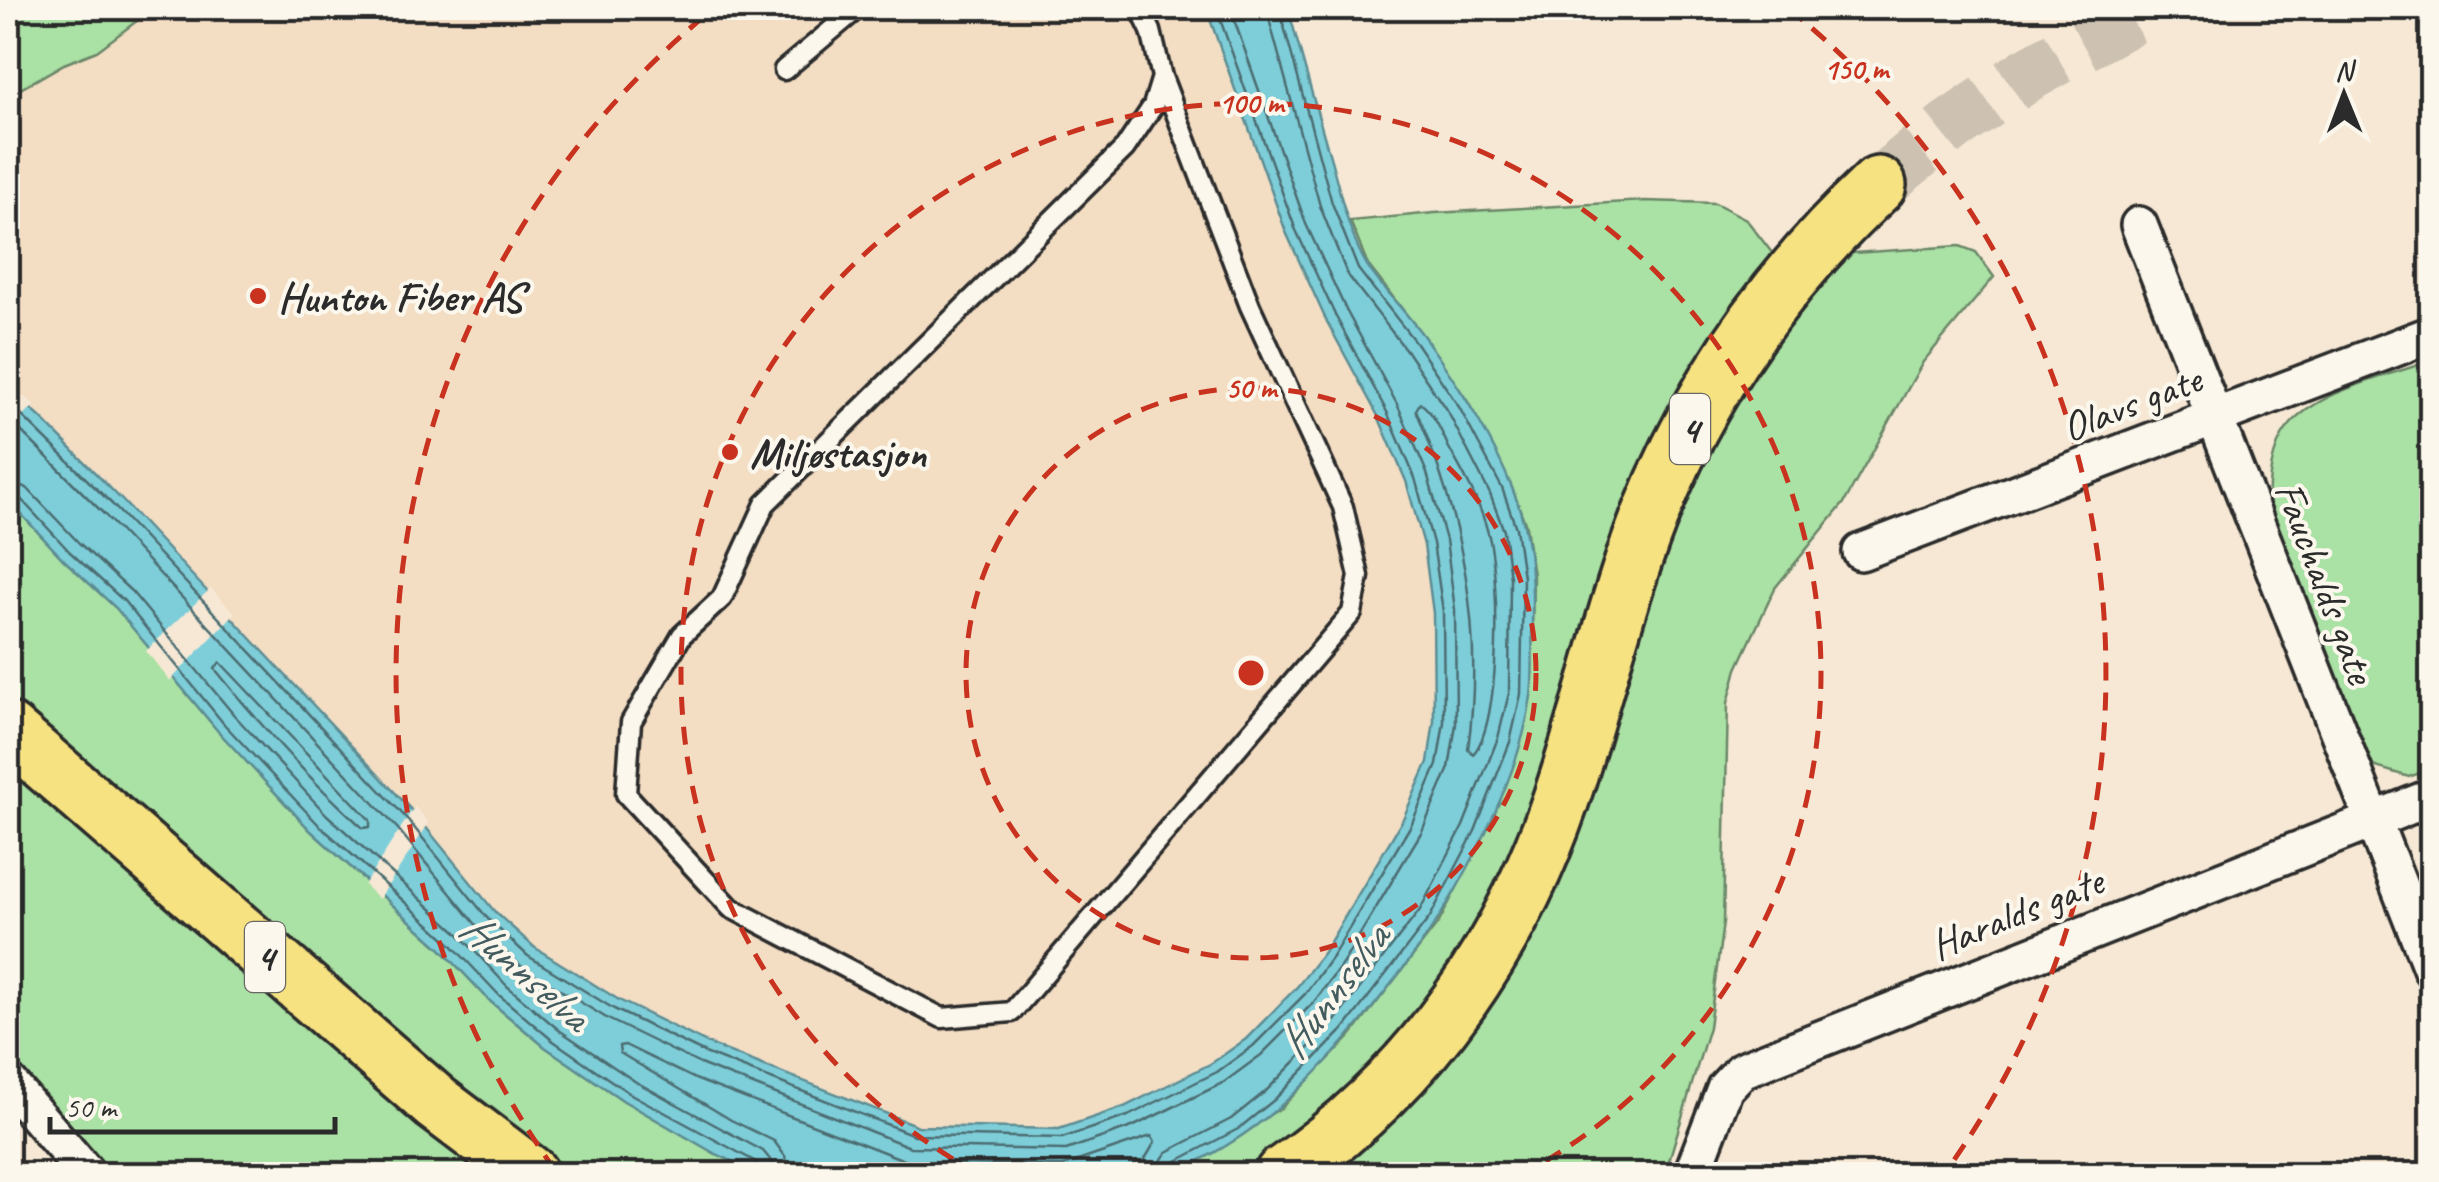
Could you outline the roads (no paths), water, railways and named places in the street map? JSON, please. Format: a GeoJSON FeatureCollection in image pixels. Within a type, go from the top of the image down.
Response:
{"type":"FeatureCollection","features":[{"type":"Feature","properties":{"kind":"highway","name":"4"},"geometry":{"type":"LineString","coordinates":[[1283,1174],[1334,1137],[1413,1063],[1472,986],[1500,941],[1551,830],[1628,576],[1655,503],[1684,442],[1747,331],[1817,244],[1878,185]]}},
{"type":"Feature","properties":{"kind":"highway","name":"4"},"geometry":{"type":"LineString","coordinates":[[8,731],[424,1092],[530,1174]]}},
{"type":"Feature","properties":{"kind":"street","name":"Fauchalds gate"},"geometry":{"type":"LineString","coordinates":[[2138,225],[2432,970]]}},
{"type":"Feature","properties":{"kind":"street","name":"Olavs gate"},"geometry":{"type":"LineString","coordinates":[[1861,552],[2432,334]]}},
{"type":"Feature","properties":{"kind":"street","name":"Haralds gate"},"geometry":{"type":"LineString","coordinates":[[1692,1174],[1725,1088],[1742,1070],[2432,797]]}},
{"type":"Feature","properties":{"kind":"street"},"geometry":{"type":"LineString","coordinates":[[8,1082],[87,1174]]}},
{"type":"Feature","properties":{"kind":"lane"},"geometry":{"type":"LineString","coordinates":[[784,70],[858,8]]}},
{"type":"Feature","properties":{"kind":"lane"},"geometry":{"type":"LineString","coordinates":[[1140,8],[1151,31],[1162,77],[1250,306],[1343,507],[1359,576],[1352,613],[1012,1012],[942,1018],[732,908],[626,794],[631,722],[682,634],[722,598],[766,504],[1125,148],[1153,106],[1162,77]]}},
{"type":"Feature","properties":{"kind":"water","name":"Hunnselva"},"geometry":{"type":"Polygon","coordinates":[[[1206,8],[1288,8],[1346,215],[1361,255],[1461,392],[1504,468],[1518,504],[1531,570],[1532,678],[1525,729],[1500,800],[1447,905],[1408,962],[1331,1056],[1273,1112],[1207,1157],[1169,1174],[760,1174],[714,1153],[624,1101],[545,1047],[491,1002],[440,948],[311,831],[217,730],[116,608],[8,500],[8,388],[120,498],[415,814],[495,912],[534,947],[619,1000],[709,1044],[918,1126],[1059,1129],[1124,1107],[1212,1063],[1246,1039],[1297,987],[1324,952],[1402,821],[1428,762],[1434,721],[1433,613],[1424,545],[1406,481],[1286,232],[1206,8]]]}},
{"type":"Feature","properties":{"kind":"tunnel"},"geometry":{"type":"LineString","coordinates":[[1878,185],[1951,126],[2027,75],[2148,8]]}},
{"type":"Feature","properties":{"kind":"place","name":"Hunton Fiber AS"},"geometry":{"type":"Point","coordinates":[258,296]}},
{"type":"Feature","properties":{"kind":"place","name":"Miljøstasjon"},"geometry":{"type":"Point","coordinates":[730,452]}}]}
